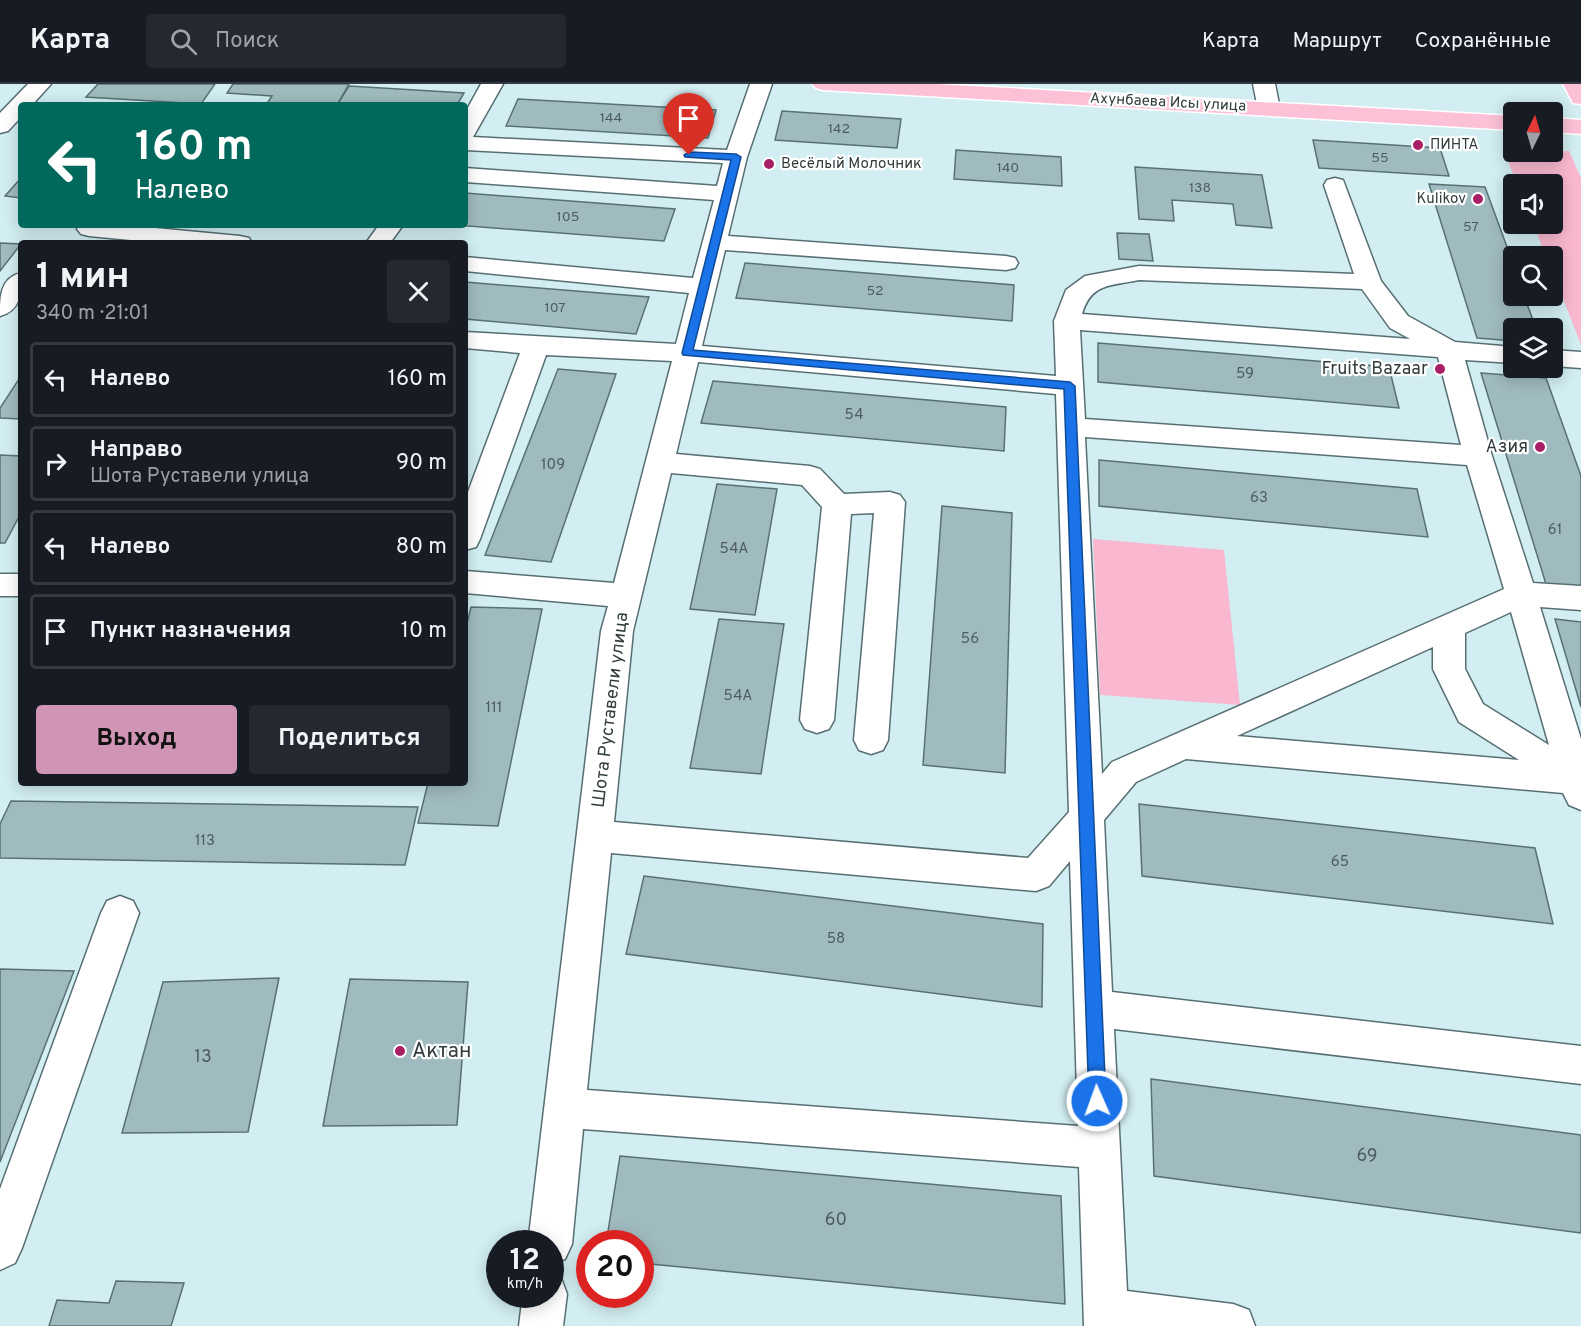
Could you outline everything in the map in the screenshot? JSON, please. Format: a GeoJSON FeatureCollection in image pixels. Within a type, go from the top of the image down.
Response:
{"type":"FeatureCollection","features":[{"type":"Feature","properties":{"kind":"main road","name":"Ахунбаева Исы улица"},"geometry":{"type":"LineString","coordinates":[[823,84],[1503,122]]}},
{"type":"Feature","properties":{"kind":"main road"},"geometry":{"type":"LineString","coordinates":[[1574,84],[1581,98]]}},
{"type":"Feature","properties":{"kind":"main road"},"geometry":{"type":"LineString","coordinates":[[1563,126],[1581,127]]}},
{"type":"Feature","properties":{"kind":"street"},"geometry":{"type":"LineString","coordinates":[[24,102],[40,84]]}},
{"type":"Feature","properties":{"kind":"street"},"geometry":{"type":"LineString","coordinates":[[468,128],[492,84]]}},
{"type":"Feature","properties":{"kind":"street","name":"Шота Руставели улица"},"geometry":{"type":"LineString","coordinates":[[552,1230],[617,631],[736,157],[761,84]]}},
{"type":"Feature","properties":{"kind":"street"},"geometry":{"type":"LineString","coordinates":[[1264,84],[1269,109]]}},
{"type":"Feature","properties":{"kind":"street"},"geometry":{"type":"LineString","coordinates":[[468,143],[736,157]]}},
{"type":"Feature","properties":{"kind":"street"},"geometry":{"type":"LineString","coordinates":[[468,175],[727,194]]}},
{"type":"Feature","properties":{"kind":"street"},"geometry":{"type":"LineString","coordinates":[[1335,186],[1369,282],[1399,322],[1449,350],[1478,456],[1580,785]]}},
{"type":"Feature","properties":{"kind":"street"},"geometry":{"type":"LineString","coordinates":[[89,229],[208,240]]}},
{"type":"Feature","properties":{"kind":"street"},"geometry":{"type":"LineString","coordinates":[[715,242],[1006,263]]}},
{"type":"Feature","properties":{"kind":"street"},"geometry":{"type":"LineString","coordinates":[[468,264],[704,287]]}},
{"type":"Feature","properties":{"kind":"street"},"geometry":{"type":"LineString","coordinates":[[1233,1326],[1106,1318],[1067,321],[1075,295],[1094,281],[1138,273],[1369,282]]}},
{"type":"Feature","properties":{"kind":"street"},"geometry":{"type":"LineString","coordinates":[[1067,321],[1503,354]]}},
{"type":"Feature","properties":{"kind":"street"},"geometry":{"type":"LineString","coordinates":[[468,340],[687,353],[1070,386]]}},
{"type":"Feature","properties":{"kind":"street"},"geometry":{"type":"LineString","coordinates":[[468,531],[536,346]]}},
{"type":"Feature","properties":{"kind":"street"},"geometry":{"type":"LineString","coordinates":[[1563,359],[1581,360]]}},
{"type":"Feature","properties":{"kind":"street"},"geometry":{"type":"LineString","coordinates":[[1071,427],[1478,456]]}},
{"type":"Feature","properties":{"kind":"street"},"geometry":{"type":"LineString","coordinates":[[660,462],[810,476],[837,505],[817,720]]}},
{"type":"Feature","properties":{"kind":"street"},"geometry":{"type":"LineString","coordinates":[[837,505],[890,502],[871,740]]}},
{"type":"Feature","properties":{"kind":"street"},"geometry":{"type":"LineString","coordinates":[[468,582],[626,596]]}},
{"type":"Feature","properties":{"kind":"street"},"geometry":{"type":"LineString","coordinates":[[0,585],[18,585]]}},
{"type":"Feature","properties":{"kind":"street"},"geometry":{"type":"LineString","coordinates":[[595,836],[1036,875],[1124,772],[1521,594],[1581,598]]}},
{"type":"Feature","properties":{"kind":"street"},"geometry":{"type":"LineString","coordinates":[[1449,627],[1449,669],[1471,712],[1580,785]]}},
{"type":"Feature","properties":{"kind":"street"},"geometry":{"type":"LineString","coordinates":[[1186,746],[1580,785]]}},
{"type":"Feature","properties":{"kind":"street"},"geometry":{"type":"LineString","coordinates":[[0,1248],[120,913]]}},
{"type":"Feature","properties":{"kind":"street"},"geometry":{"type":"LineString","coordinates":[[1094,1008],[1581,1065]]}},
{"type":"Feature","properties":{"kind":"street"},"geometry":{"type":"LineString","coordinates":[[565,1108],[1099,1148]]}},
{"type":"Feature","properties":{"kind":"street"},"geometry":{"type":"LineString","coordinates":[[541,1326],[543,1308]]}},
{"type":"Feature","properties":{"kind":"shaded area"},"geometry":{"type":"Polygon","coordinates":[[[1563,151],[1569,151],[1581,178],[1581,345],[1563,299],[1563,246],[1542,246],[1537,234],[1563,234],[1563,174],[1513,174],[1508,162],[1563,162],[1563,151]]]}},
{"type":"Feature","properties":{"kind":"shaded area"},"geometry":{"type":"Polygon","coordinates":[[[1093,539],[1224,550],[1240,705],[1100,695],[1093,539]]]}},
{"type":"Feature","properties":{"kind":"building"},"geometry":{"type":"Polygon","coordinates":[[[98,84],[215,84],[202,102],[86,97],[98,84]]]}},
{"type":"Feature","properties":{"kind":"building"},"geometry":{"type":"Polygon","coordinates":[[[233,84],[349,84],[339,102],[268,102],[272,96],[227,93],[233,84]]]}},
{"type":"Feature","properties":{"kind":"building"},"geometry":{"type":"Polygon","coordinates":[[[349,86],[464,93],[459,102],[339,102],[349,86]]]}},
{"type":"Feature","properties":{"kind":"building"},"geometry":{"type":"Polygon","coordinates":[[[518,99],[716,110],[708,138],[506,126],[518,99]]]}},
{"type":"Feature","properties":{"kind":"building"},"geometry":{"type":"Polygon","coordinates":[[[782,111],[901,119],[897,148],[775,140],[782,111]]]}},
{"type":"Feature","properties":{"kind":"building"},"geometry":{"type":"Polygon","coordinates":[[[1313,140],[1440,148],[1449,176],[1319,168],[1313,140]]]}},
{"type":"Feature","properties":{"kind":"building"},"geometry":{"type":"Polygon","coordinates":[[[956,150],[1061,157],[1062,186],[954,179],[956,150]]]}},
{"type":"Feature","properties":{"kind":"building"},"geometry":{"type":"Polygon","coordinates":[[[1135,167],[1262,175],[1272,228],[1236,225],[1233,204],[1172,200],[1174,221],[1139,219],[1135,167]]]}},
{"type":"Feature","properties":{"kind":"building"},"geometry":{"type":"Polygon","coordinates":[[[18,181],[18,198],[5,196],[18,181]]]}},
{"type":"Feature","properties":{"kind":"building"},"geometry":{"type":"Polygon","coordinates":[[[1429,184],[1485,187],[1507,246],[1503,246],[1503,306],[1528,306],[1532,318],[1503,318],[1503,340],[1477,338],[1429,184]]]}},
{"type":"Feature","properties":{"kind":"building"},"geometry":{"type":"Polygon","coordinates":[[[468,193],[675,209],[664,241],[468,226],[468,193]]]}},
{"type":"Feature","properties":{"kind":"building"},"geometry":{"type":"Polygon","coordinates":[[[1117,233],[1149,234],[1153,261],[1119,259],[1117,233]]]}},
{"type":"Feature","properties":{"kind":"building"},"geometry":{"type":"Polygon","coordinates":[[[0,243],[18,244],[18,248],[0,271],[0,243]]]}},
{"type":"Feature","properties":{"kind":"building"},"geometry":{"type":"Polygon","coordinates":[[[745,263],[1014,285],[1012,321],[736,298],[745,263]]]}},
{"type":"Feature","properties":{"kind":"building"},"geometry":{"type":"Polygon","coordinates":[[[468,282],[649,297],[636,334],[468,319],[468,282]]]}},
{"type":"Feature","properties":{"kind":"building"},"geometry":{"type":"Polygon","coordinates":[[[1098,343],[1389,367],[1399,408],[1098,382],[1098,343]]]}},
{"type":"Feature","properties":{"kind":"building"},"geometry":{"type":"Polygon","coordinates":[[[558,369],[616,374],[551,562],[485,555],[558,369]]]}},
{"type":"Feature","properties":{"kind":"building"},"geometry":{"type":"Polygon","coordinates":[[[1481,373],[1503,375],[1503,378],[1546,378],[1581,476],[1581,587],[1546,584],[1481,373]]]}},
{"type":"Feature","properties":{"kind":"building"},"geometry":{"type":"Polygon","coordinates":[[[18,381],[18,419],[0,418],[0,408],[18,381]]]}},
{"type":"Feature","properties":{"kind":"building"},"geometry":{"type":"Polygon","coordinates":[[[713,381],[1006,407],[1004,451],[701,423],[713,381]]]}},
{"type":"Feature","properties":{"kind":"building"},"geometry":{"type":"Polygon","coordinates":[[[0,455],[18,456],[18,519],[5,543],[0,543],[0,455]]]}},
{"type":"Feature","properties":{"kind":"building"},"geometry":{"type":"Polygon","coordinates":[[[1099,460],[1417,489],[1428,537],[1099,506],[1099,460]]]}},
{"type":"Feature","properties":{"kind":"building"},"geometry":{"type":"Polygon","coordinates":[[[717,484],[777,489],[755,615],[690,609],[717,484]]]}},
{"type":"Feature","properties":{"kind":"building"},"geometry":{"type":"Polygon","coordinates":[[[942,506],[1012,513],[1005,773],[923,765],[942,506]]]}},
{"type":"Feature","properties":{"kind":"building"},"geometry":{"type":"Polygon","coordinates":[[[471,607],[542,609],[498,826],[418,823],[427,786],[468,786],[468,620],[471,607]]]}},
{"type":"Feature","properties":{"kind":"building"},"geometry":{"type":"Polygon","coordinates":[[[719,619],[784,624],[761,774],[690,768],[719,619]]]}},
{"type":"Feature","properties":{"kind":"building"},"geometry":{"type":"Polygon","coordinates":[[[1555,619],[1581,622],[1581,707],[1555,619]]]}},
{"type":"Feature","properties":{"kind":"building"},"geometry":{"type":"Polygon","coordinates":[[[11,801],[418,807],[405,865],[0,858],[0,824],[11,801]]]}},
{"type":"Feature","properties":{"kind":"building"},"geometry":{"type":"Polygon","coordinates":[[[1139,804],[1535,848],[1553,924],[1142,876],[1139,804]]]}},
{"type":"Feature","properties":{"kind":"building"},"geometry":{"type":"Polygon","coordinates":[[[644,876],[1043,924],[1042,1007],[626,954],[644,876]]]}},
{"type":"Feature","properties":{"kind":"building"},"geometry":{"type":"Polygon","coordinates":[[[0,969],[74,971],[0,1162],[0,969]]]}},
{"type":"Feature","properties":{"kind":"building"},"geometry":{"type":"Polygon","coordinates":[[[279,978],[248,1132],[122,1133],[163,982],[279,978]]]}},
{"type":"Feature","properties":{"kind":"building"},"geometry":{"type":"Polygon","coordinates":[[[350,979],[468,982],[457,1125],[323,1126],[350,979]]]}},
{"type":"Feature","properties":{"kind":"building"},"geometry":{"type":"Polygon","coordinates":[[[1151,1079],[1581,1135],[1581,1233],[1154,1176],[1151,1079]]]}},
{"type":"Feature","properties":{"kind":"building"},"geometry":{"type":"Polygon","coordinates":[[[620,1156],[1061,1196],[1065,1304],[654,1264],[654,1230],[608,1230],[620,1156]]]}},
{"type":"Feature","properties":{"kind":"building"},"geometry":{"type":"Polygon","coordinates":[[[116,1281],[184,1283],[171,1326],[49,1326],[57,1300],[109,1303],[116,1281]]]}},
{"type":"Feature","properties":{"kind":"place","name":"ПИНТА"},"geometry":{"type":"Point","coordinates":[1418,145]}},
{"type":"Feature","properties":{"kind":"place","name":"Весёлый Молочник"},"geometry":{"type":"Point","coordinates":[769,164]}},
{"type":"Feature","properties":{"kind":"place","name":"Kulikov"},"geometry":{"type":"Point","coordinates":[1478,199]}},
{"type":"Feature","properties":{"kind":"place","name":"Fruits Bazaar"},"geometry":{"type":"Point","coordinates":[1440,369]}},
{"type":"Feature","properties":{"kind":"place","name":"Азия"},"geometry":{"type":"Point","coordinates":[1540,447]}},
{"type":"Feature","properties":{"kind":"place","name":"Актан"},"geometry":{"type":"Point","coordinates":[400,1051]}},
{"type":"Feature","properties":{"kind":"route"},"geometry":{"type":"LineString","coordinates":[[689,155],[736,157],[687,353],[1070,386],[1097,1101]]}}]}
